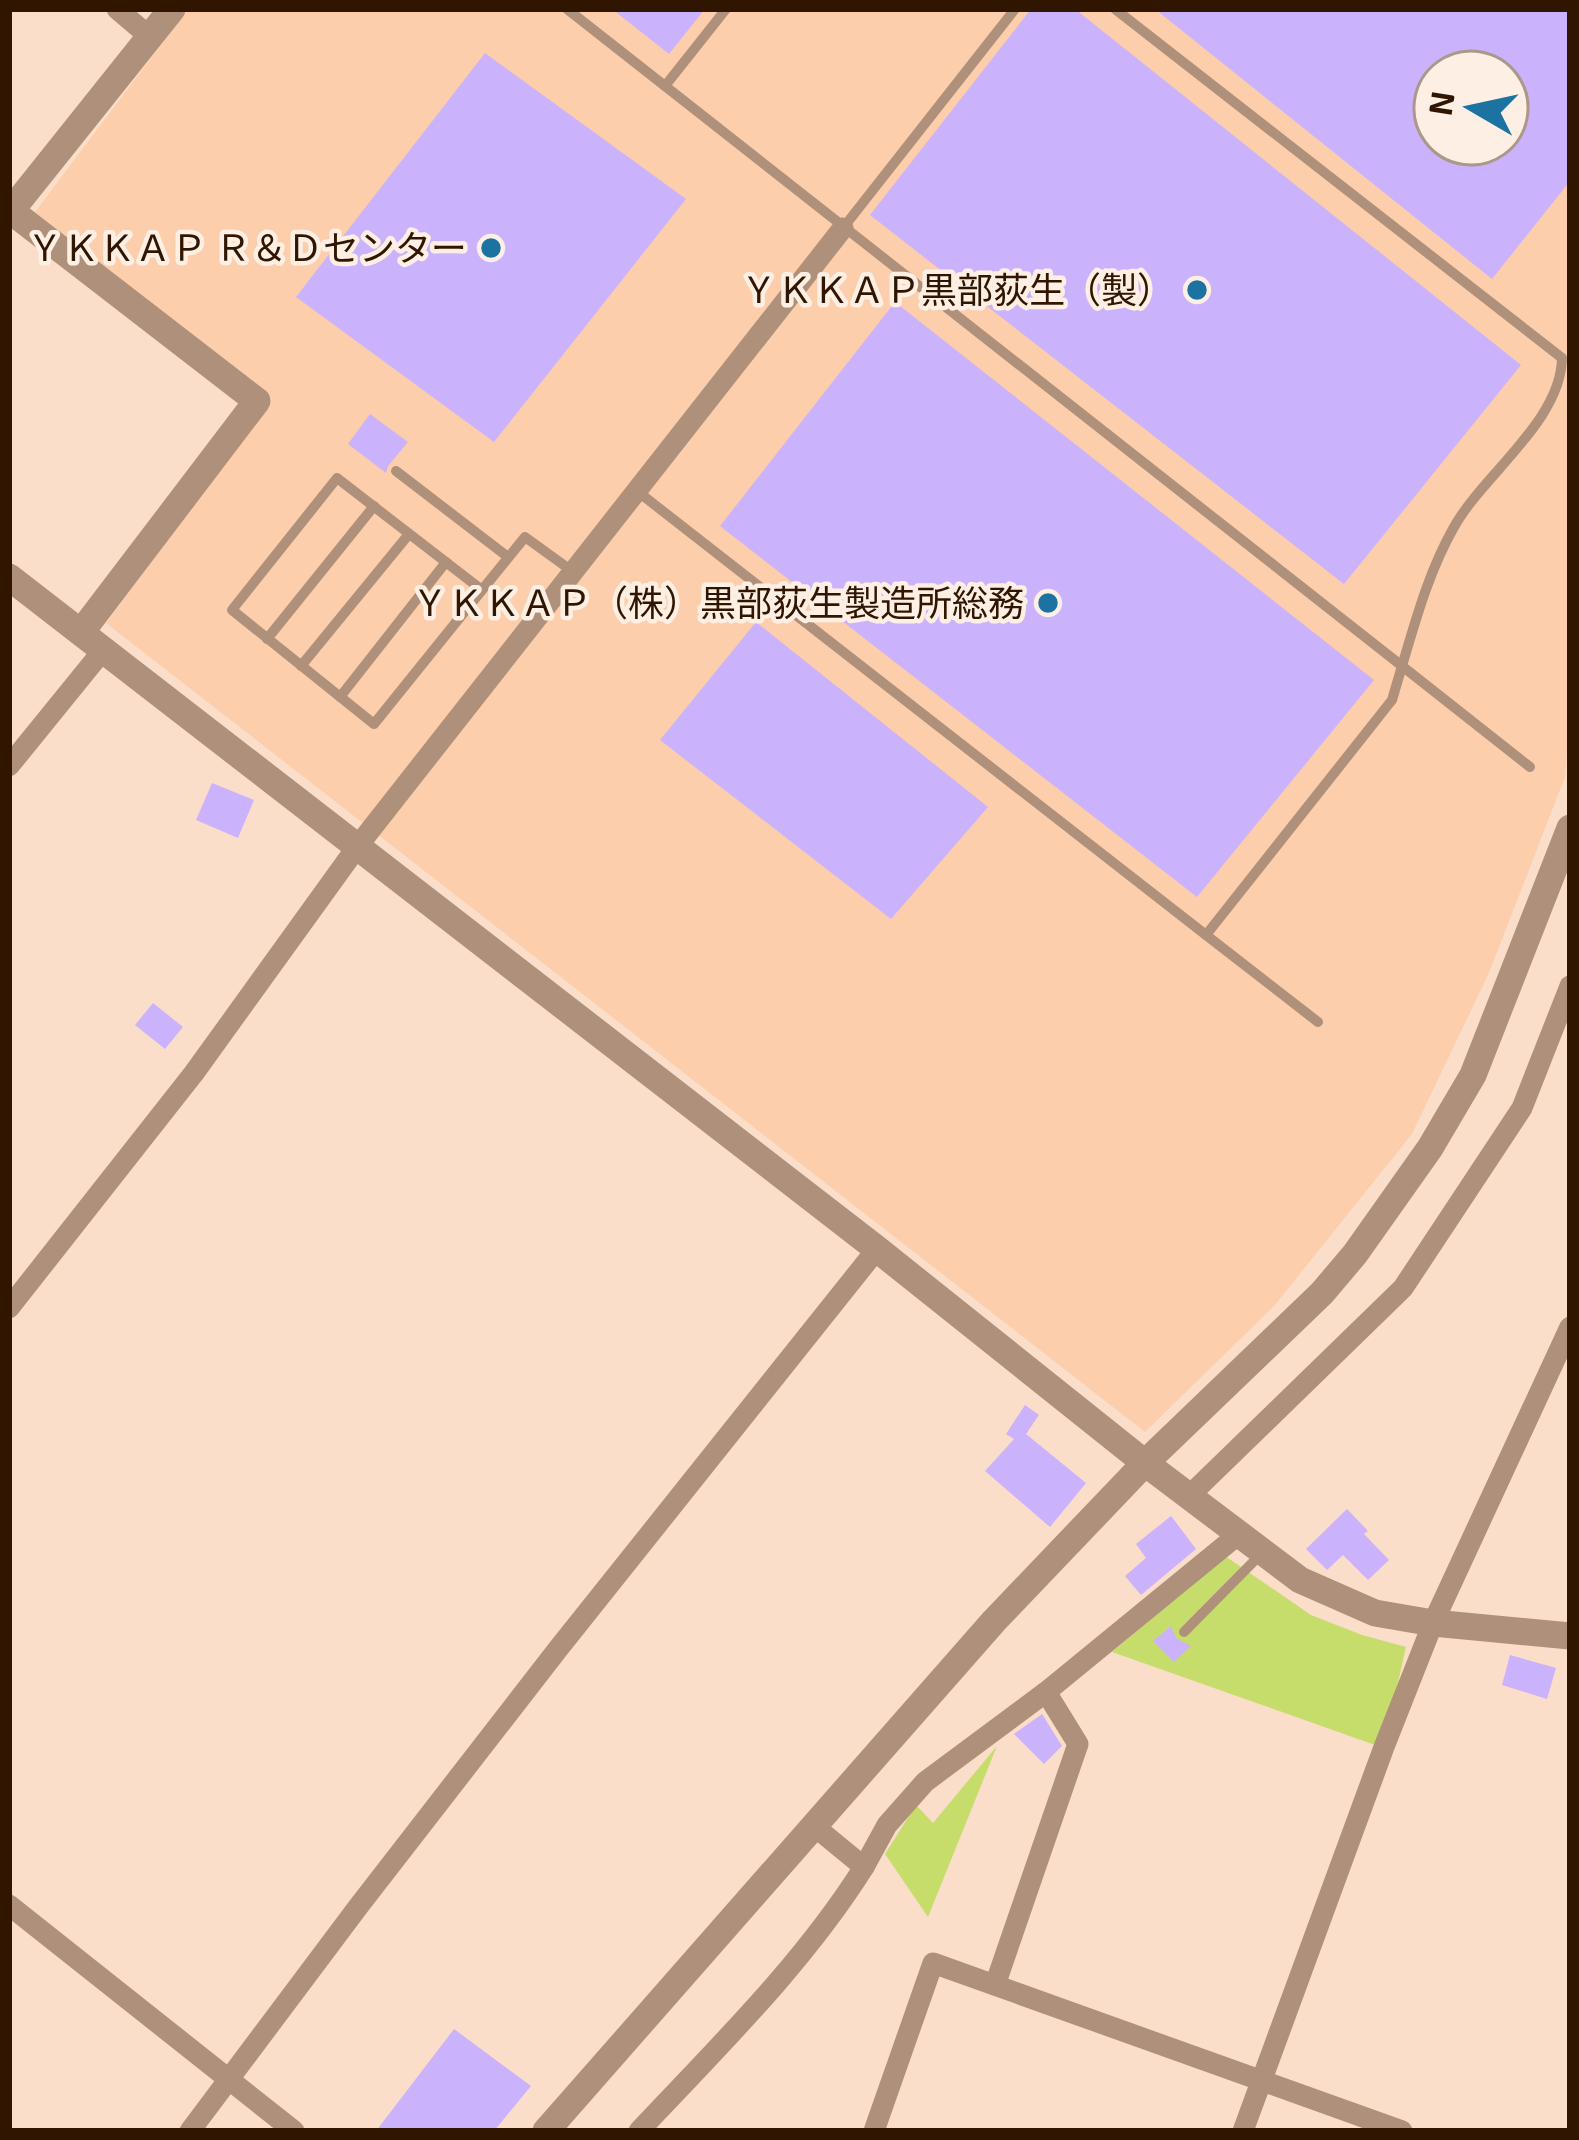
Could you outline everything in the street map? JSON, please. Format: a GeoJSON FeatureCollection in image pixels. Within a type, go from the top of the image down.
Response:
{"type":"FeatureCollection","features":[{"type":"Feature","properties":{"kind":"street"},"geometry":{"type":"LineString","coordinates":[[117,9],[150,38]]}},
{"type":"Feature","properties":{"kind":"street"},"geometry":{"type":"LineString","coordinates":[[9,766],[256,401],[10,211],[172,9]]}},
{"type":"Feature","properties":{"kind":"street"},"geometry":{"type":"LineString","coordinates":[[9,1308],[194,1073],[357,848],[843,229]]}},
{"type":"Feature","properties":{"kind":"street"},"geometry":{"type":"LineString","coordinates":[[9,577],[1300,1580],[1375,1613],[1570,1636]]}},
{"type":"Feature","properties":{"kind":"street"},"geometry":{"type":"LineString","coordinates":[[546,2131],[994,1621],[1144,1463],[1322,1293],[1355,1254],[1430,1148],[1473,1075],[1570,828]]}},
{"type":"Feature","properties":{"kind":"street"},"geometry":{"type":"LineString","coordinates":[[1189,1496],[1403,1288],[1522,1108],[1570,986]]}},
{"type":"Feature","properties":{"kind":"street"},"geometry":{"type":"LineString","coordinates":[[190,2131],[543,1667],[877,1249]]}},
{"type":"Feature","properties":{"kind":"street"},"geometry":{"type":"LineString","coordinates":[[1243,2131],[1433,1623],[1570,1327]]}},
{"type":"Feature","properties":{"kind":"street"},"geometry":{"type":"LineString","coordinates":[[639,2131],[840,1906],[886,1825],[925,1782],[1046,1692],[1239,1534]]}},
{"type":"Feature","properties":{"kind":"street"},"geometry":{"type":"LineString","coordinates":[[995,1985],[1078,1744],[1046,1692]]}},
{"type":"Feature","properties":{"kind":"street"},"geometry":{"type":"LineString","coordinates":[[814,1826],[865,1867]]}},
{"type":"Feature","properties":{"kind":"street"},"geometry":{"type":"LineString","coordinates":[[9,1905],[294,2131]]}},
{"type":"Feature","properties":{"kind":"street"},"geometry":{"type":"LineString","coordinates":[[874,2131],[933,1963],[1402,2131]]}},
{"type":"Feature","properties":{"kind":"lane"},"geometry":{"type":"LineString","coordinates":[[567,9],[1530,767]]}},
{"type":"Feature","properties":{"kind":"lane"},"geometry":{"type":"LineString","coordinates":[[665,86],[726,9]]}},
{"type":"Feature","properties":{"kind":"lane"},"geometry":{"type":"LineString","coordinates":[[843,229],[1015,9]]}},
{"type":"Feature","properties":{"kind":"lane"},"geometry":{"type":"LineString","coordinates":[[1115,9],[1562,358],[1562,373],[1543,413],[1456,523],[1429,580],[1392,700],[1206,935]]}},
{"type":"Feature","properties":{"kind":"lane"},"geometry":{"type":"LineString","coordinates":[[396,471],[508,557]]}},
{"type":"Feature","properties":{"kind":"lane"},"geometry":{"type":"LineString","coordinates":[[482,590],[337,478],[232,610],[374,724],[525,537],[572,571]]}},
{"type":"Feature","properties":{"kind":"lane"},"geometry":{"type":"LineString","coordinates":[[636,490],[1318,1022]]}},
{"type":"Feature","properties":{"kind":"lane"},"geometry":{"type":"LineString","coordinates":[[267,639],[374,506]]}},
{"type":"Feature","properties":{"kind":"lane"},"geometry":{"type":"LineString","coordinates":[[301,666],[409,534]]}},
{"type":"Feature","properties":{"kind":"lane"},"geometry":{"type":"LineString","coordinates":[[340,697],[446,562]]}},
{"type":"Feature","properties":{"kind":"lane"},"geometry":{"type":"LineString","coordinates":[[1184,1632],[1263,1552]]}},
{"type":"Feature","properties":{"kind":"shaded area"},"geometry":{"type":"Polygon","coordinates":[[[188,9],[1570,9],[1570,721],[1565,777],[1489,973],[1412,1134],[1275,1305],[1145,1432],[106,623],[272,399],[35,212],[188,9]]]}},
{"type":"Feature","properties":{"kind":"green space"},"geometry":{"type":"Polygon","coordinates":[[[1225,1556],[1311,1615],[1406,1647],[1396,1691],[1375,1745],[1112,1652],[1225,1556]]]}},
{"type":"Feature","properties":{"kind":"green space"},"geometry":{"type":"Polygon","coordinates":[[[997,1746],[928,1917],[885,1854],[916,1805],[933,1823],[997,1746]]]}},
{"type":"Feature","properties":{"kind":"building"},"geometry":{"type":"Polygon","coordinates":[[[612,9],[705,9],[669,54],[612,9]]]}},
{"type":"Feature","properties":{"kind":"building","name":"ＹＫＫＡＰ黒部荻生（製）"},"geometry":{"type":"Polygon","coordinates":[[[1031,9],[1075,9],[1521,365],[1344,584],[870,215],[1031,9]]]}},
{"type":"Feature","properties":{"kind":"building"},"geometry":{"type":"Polygon","coordinates":[[[1155,9],[1570,9],[1570,181],[1492,279],[1155,9]]]}},
{"type":"Feature","properties":{"kind":"building","name":"ＹＫＫＡＰ Ｒ＆Ｄセンター"},"geometry":{"type":"Polygon","coordinates":[[[485,53],[686,199],[494,442],[296,297],[485,53]]]}},
{"type":"Feature","properties":{"kind":"building","name":"ＹＫＫＡＰ（株）黒部荻生製造所総務"},"geometry":{"type":"Polygon","coordinates":[[[895,302],[1374,680],[1197,897],[720,526],[895,302]]]}},
{"type":"Feature","properties":{"kind":"building"},"geometry":{"type":"Polygon","coordinates":[[[370,414],[408,442],[386,473],[348,444],[370,414]]]}},
{"type":"Feature","properties":{"kind":"building"},"geometry":{"type":"Polygon","coordinates":[[[756,622],[988,807],[891,919],[660,740],[756,622]]]}},
{"type":"Feature","properties":{"kind":"building"},"geometry":{"type":"Polygon","coordinates":[[[212,783],[254,800],[238,838],[196,820],[212,783]]]}},
{"type":"Feature","properties":{"kind":"building"},"geometry":{"type":"Polygon","coordinates":[[[153,1003],[183,1027],[165,1049],[135,1025],[153,1003]]]}},
{"type":"Feature","properties":{"kind":"building"},"geometry":{"type":"Polygon","coordinates":[[[1025,1405],[1039,1415],[1026,1434],[1086,1483],[1050,1527],[985,1471],[1014,1439],[1006,1434],[1025,1405]]]}},
{"type":"Feature","properties":{"kind":"building"},"geometry":{"type":"Polygon","coordinates":[[[1347,1509],[1389,1560],[1368,1580],[1343,1555],[1327,1570],[1306,1549],[1347,1509]]]}},
{"type":"Feature","properties":{"kind":"building"},"geometry":{"type":"Polygon","coordinates":[[[1171,1516],[1196,1549],[1141,1595],[1125,1576],[1146,1558],[1136,1544],[1171,1516]]]}},
{"type":"Feature","properties":{"kind":"building"},"geometry":{"type":"Polygon","coordinates":[[[1171,1626],[1176,1638],[1191,1646],[1174,1662],[1153,1641],[1171,1626]]]}},
{"type":"Feature","properties":{"kind":"building"},"geometry":{"type":"Polygon","coordinates":[[[1510,1655],[1556,1668],[1547,1699],[1502,1685],[1510,1655]]]}},
{"type":"Feature","properties":{"kind":"building"},"geometry":{"type":"Polygon","coordinates":[[[1042,1714],[1062,1746],[1044,1764],[1014,1734],[1042,1714]]]}},
{"type":"Feature","properties":{"kind":"building"},"geometry":{"type":"Polygon","coordinates":[[[454,2029],[531,2086],[494,2131],[376,2131],[454,2029]]]}},
{"type":"Feature","properties":{"kind":"place","name":"ＹＫＫＡＰ Ｒ＆Ｄセンター"},"geometry":{"type":"Point","coordinates":[491,248]}},
{"type":"Feature","properties":{"kind":"place","name":"ＹＫＫＡＰ黒部荻生（製）"},"geometry":{"type":"Point","coordinates":[1197,290]}},
{"type":"Feature","properties":{"kind":"place","name":"ＹＫＫＡＰ（株）黒部荻生製造所総務"},"geometry":{"type":"Point","coordinates":[1048,603]}}]}
